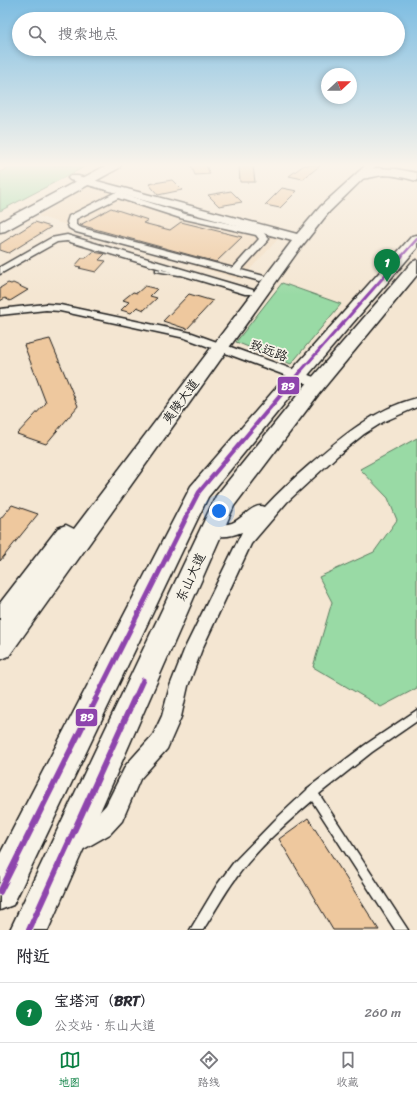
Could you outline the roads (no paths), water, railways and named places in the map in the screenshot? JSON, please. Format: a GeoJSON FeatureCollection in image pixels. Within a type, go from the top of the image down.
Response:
{"type":"FeatureCollection","features":[{"type":"Feature","properties":{"kind":"main road"},"geometry":{"type":"LineString","coordinates":[[0,217],[19,208]]}},
{"type":"Feature","properties":{"kind":"main road"},"geometry":{"type":"LineString","coordinates":[[0,228],[33,208]]}},
{"type":"Feature","properties":{"kind":"main road"},"geometry":{"type":"LineString","coordinates":[[186,208],[296,238]]}},
{"type":"Feature","properties":{"kind":"main road","name":"夷陵大道"},"geometry":{"type":"LineString","coordinates":[[0,648],[215,345],[249,292],[296,238],[326,208]]}},
{"type":"Feature","properties":{"kind":"main road","name":"夷陵大道"},"geometry":{"type":"LineString","coordinates":[[0,622],[296,238]]}},
{"type":"Feature","properties":{"kind":"main road","name":"东山大道"},"geometry":{"type":"LineString","coordinates":[[29,930],[224,502],[308,379],[417,239]]}},
{"type":"Feature","properties":{"kind":"main road","name":"东山大道"},"geometry":{"type":"LineString","coordinates":[[0,892],[199,492],[417,265]]}},
{"type":"Feature","properties":{"kind":"street"},"geometry":{"type":"LineString","coordinates":[[91,208],[72,218],[70,222],[72,226],[79,230],[260,278]]}},
{"type":"Feature","properties":{"kind":"street"},"geometry":{"type":"LineString","coordinates":[[159,208],[183,216],[259,233],[264,239],[234,272]]}},
{"type":"Feature","properties":{"kind":"street"},"geometry":{"type":"LineString","coordinates":[[0,271],[54,240],[67,238],[249,292]]}},
{"type":"Feature","properties":{"kind":"street","name":"致远路"},"geometry":{"type":"LineString","coordinates":[[0,312],[46,307],[60,308],[188,335],[308,379]]}},
{"type":"Feature","properties":{"kind":"street"},"geometry":{"type":"LineString","coordinates":[[66,850],[102,826],[114,813],[133,772],[160,742],[171,717],[179,686],[218,596],[245,540],[270,511],[333,452],[378,419],[417,402]]}},
{"type":"Feature","properties":{"kind":"street"},"geometry":{"type":"LineString","coordinates":[[212,529],[224,531],[237,528],[251,520],[259,512],[265,510],[270,511]]}},
{"type":"Feature","properties":{"kind":"lane"},"geometry":{"type":"LineString","coordinates":[[158,270],[179,274],[185,273]]}},
{"type":"Feature","properties":{"kind":"lane"},"geometry":{"type":"LineString","coordinates":[[196,930],[237,867],[302,801],[354,757],[417,715]]}},
{"type":"Feature","properties":{"kind":"lane"},"geometry":{"type":"LineString","coordinates":[[312,792],[402,930]]}},
{"type":"Feature","properties":{"kind":"place","name":"宝塔河（BRT）"},"geometry":{"type":"Point","coordinates":[387,282]}}]}
